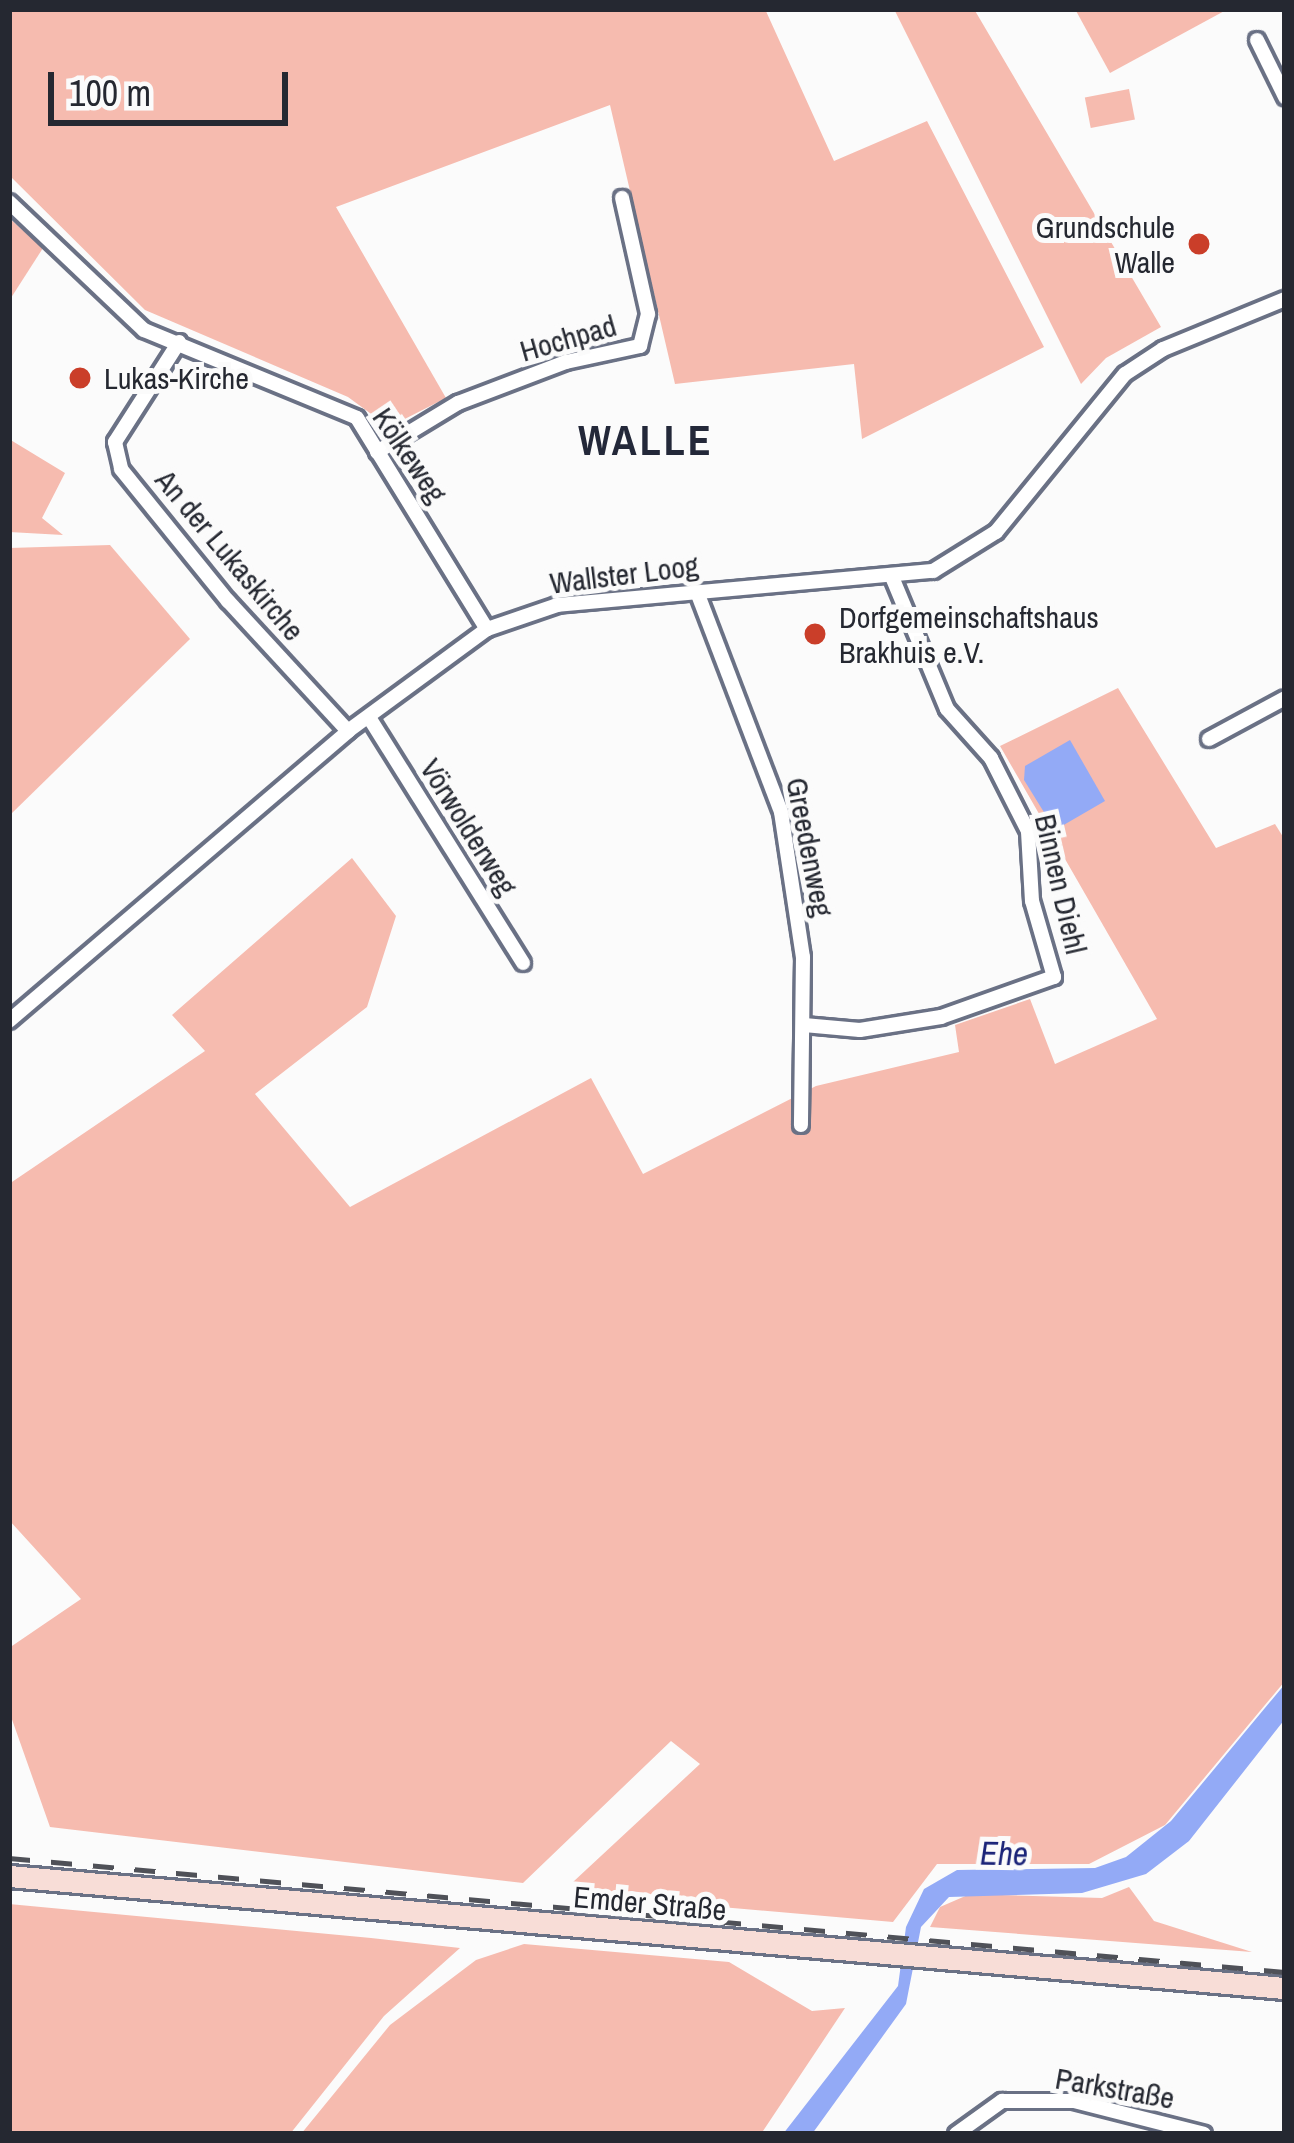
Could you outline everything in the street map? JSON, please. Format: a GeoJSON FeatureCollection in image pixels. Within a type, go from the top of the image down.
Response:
{"type":"FeatureCollection","features":[{"type":"Feature","properties":{"kind":"main road","name":"Emder Straße"},"geometry":{"type":"LineString","coordinates":[[9,1876],[1285,1988]]}},
{"type":"Feature","properties":{"kind":"street"},"geometry":{"type":"LineString","coordinates":[[1257,40],[1285,97]]}},
{"type":"Feature","properties":{"kind":"street","name":"Hochpad"},"geometry":{"type":"LineString","coordinates":[[377,452],[458,404],[566,362],[640,346],[648,314],[622,198]]}},
{"type":"Feature","properties":{"kind":"street","name":"Kölkeweg"},"geometry":{"type":"LineString","coordinates":[[9,202],[144,330],[357,418],[487,629]]}},
{"type":"Feature","properties":{"kind":"street","name":"Wallster Loog"},"geometry":{"type":"LineString","coordinates":[[9,1021],[349,731],[487,629],[557,605],[893,579],[932,571],[995,532],[1125,374],[1163,349],[1285,299]]}},
{"type":"Feature","properties":{"kind":"street","name":"An der Lukaskirche"},"geometry":{"type":"LineString","coordinates":[[179,342],[115,442],[121,469],[228,601],[349,731]]}},
{"type":"Feature","properties":{"kind":"street","name":"Binnen Diehl"},"geometry":{"type":"LineString","coordinates":[[805,1025],[860,1030],[941,1018],[1054,976],[1032,901],[1028,831],[991,758],[947,709],[893,579]]}},
{"type":"Feature","properties":{"kind":"street","name":"Greedenweg"},"geometry":{"type":"LineString","coordinates":[[697,592],[782,812],[803,956],[801,1125]]}},
{"type":"Feature","properties":{"kind":"street"},"geometry":{"type":"LineString","coordinates":[[1209,740],[1285,698]]}},
{"type":"Feature","properties":{"kind":"street","name":"Vörwolderweg"},"geometry":{"type":"LineString","coordinates":[[370,719],[523,964]]}},
{"type":"Feature","properties":{"kind":"street","name":"Parkstraße"},"geometry":{"type":"LineString","coordinates":[[956,2134],[1002,2101],[1074,2101],[1204,2134]]}},
{"type":"Feature","properties":{"kind":"shaded area"},"geometry":{"type":"Polygon","coordinates":[[[9,9],[765,9],[834,161],[927,121],[1044,347],[862,439],[854,364],[675,384],[610,105],[336,207],[446,398],[389,427],[348,397],[145,310],[9,175],[9,9]]]}},
{"type":"Feature","properties":{"kind":"shaded area"},"geometry":{"type":"Polygon","coordinates":[[[894,9],[974,9],[1161,327],[1106,358],[1081,384],[894,9]]]}},
{"type":"Feature","properties":{"kind":"shaded area"},"geometry":{"type":"Polygon","coordinates":[[[1075,9],[1228,9],[1110,73],[1075,9]]]}},
{"type":"Feature","properties":{"kind":"shaded area"},"geometry":{"type":"Polygon","coordinates":[[[1129,89],[1135,119],[1091,128],[1085,98],[1129,89]]]}},
{"type":"Feature","properties":{"kind":"shaded area"},"geometry":{"type":"Polygon","coordinates":[[[9,218],[43,248],[9,301],[9,218]]]}},
{"type":"Feature","properties":{"kind":"shaded area"},"geometry":{"type":"Polygon","coordinates":[[[9,439],[65,473],[42,518],[63,535],[9,532],[9,439]]]}},
{"type":"Feature","properties":{"kind":"shaded area"},"geometry":{"type":"Polygon","coordinates":[[[110,545],[190,639],[9,816],[9,548],[110,545]]]}},
{"type":"Feature","properties":{"kind":"shaded area"},"geometry":{"type":"Polygon","coordinates":[[[1118,688],[1216,848],[1275,824],[1285,840],[1285,1681],[1165,1825],[1089,1864],[937,1864],[893,1922],[573,1894],[573,1882],[700,1764],[671,1741],[523,1883],[50,1827],[9,1711],[9,1648],[81,1599],[9,1520],[9,1184],[205,1051],[172,1015],[352,858],[396,916],[367,1007],[255,1094],[350,1207],[591,1078],[643,1174],[816,1086],[959,1052],[955,1025],[1030,999],[1055,1064],[1157,1019],[1000,746],[1118,688]]]}},
{"type":"Feature","properties":{"kind":"shaded area"},"geometry":{"type":"Polygon","coordinates":[[[1129,1887],[1154,1921],[1252,1952],[930,1927],[940,1907],[970,1894],[1102,1898],[1129,1887]]]}},
{"type":"Feature","properties":{"kind":"shaded area"},"geometry":{"type":"Polygon","coordinates":[[[9,1904],[460,1948],[384,2016],[290,2134],[9,2134],[9,1904]]]}},
{"type":"Feature","properties":{"kind":"shaded area"},"geometry":{"type":"Polygon","coordinates":[[[524,1944],[729,1962],[812,2011],[845,2008],[761,2134],[301,2134],[390,2025],[476,1960],[524,1944]]]}},
{"type":"Feature","properties":{"kind":"water"},"geometry":{"type":"Polygon","coordinates":[[[1070,740],[1105,801],[1055,830],[1024,780],[1025,766],[1070,740]]]}},
{"type":"Feature","properties":{"kind":"water"},"geometry":{"type":"Polygon","coordinates":[[[1285,1684],[1285,1719],[1189,1841],[1146,1874],[1082,1893],[949,1897],[921,1927],[906,2004],[812,2134],[783,2134],[898,1986],[906,1927],[924,1889],[957,1870],[1095,1868],[1126,1857],[1171,1821],[1285,1684]]]}},
{"type":"Feature","properties":{"kind":"railway"},"geometry":{"type":"LineString","coordinates":[[9,1858],[1285,1972]]}},
{"type":"Feature","properties":{"kind":"place","name":"Grundschule Walle"},"geometry":{"type":"Point","coordinates":[1199,244]}},
{"type":"Feature","properties":{"kind":"place","name":"Lukas-Kirche"},"geometry":{"type":"Point","coordinates":[80,378]}},
{"type":"Feature","properties":{"kind":"place","name":"Dorfgemeinschaftshaus Brakhuis e.V."},"geometry":{"type":"Point","coordinates":[815,634]}},
{"type":"Feature","properties":{"kind":"district","name":"WALLE"},"geometry":{"type":"Point","coordinates":[646,440]}},
{"type":"Feature","properties":{"kind":"water label","name":"Ehe"},"geometry":{"type":"Point","coordinates":[1004,1854]}}]}
